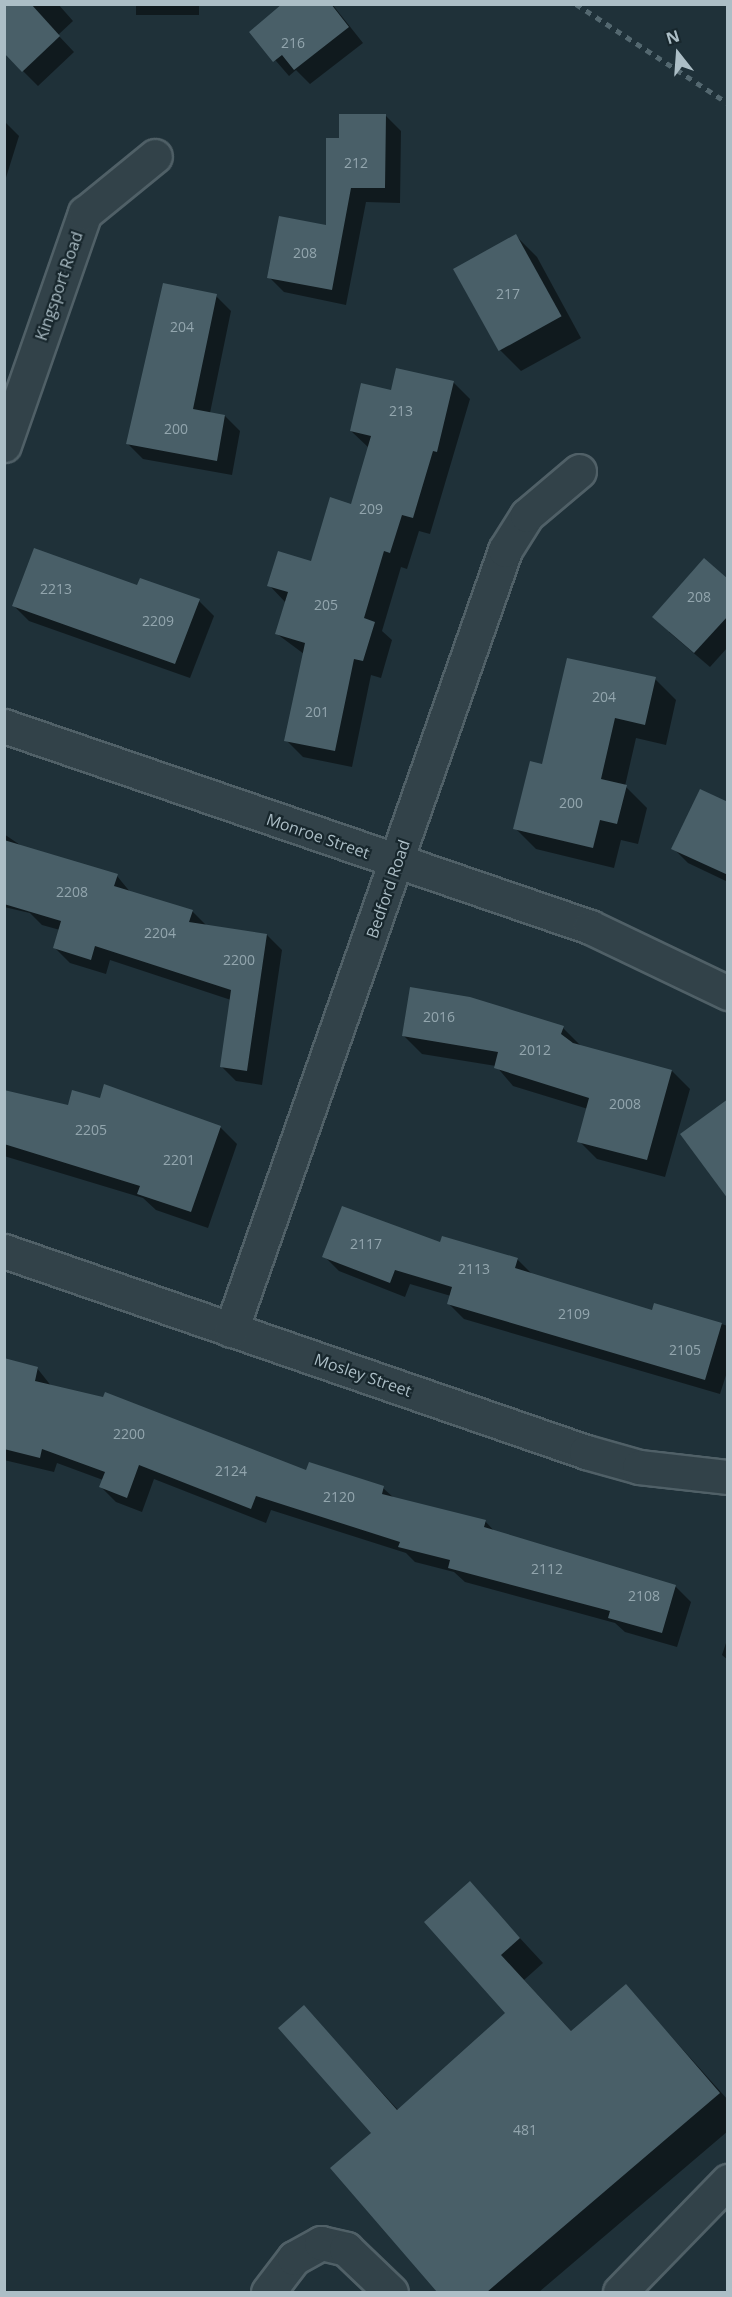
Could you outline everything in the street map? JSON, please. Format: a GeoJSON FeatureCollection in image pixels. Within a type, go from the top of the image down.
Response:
{"type":"FeatureCollection","features":[{"type":"Feature","properties":{"kind":"street","name":"Kingsport Road"},"geometry":{"type":"LineString","coordinates":[[4,445],[85,213],[155,156]]}},
{"type":"Feature","properties":{"kind":"street","name":"Bedford Road"},"geometry":{"type":"LineString","coordinates":[[231,1330],[505,550],[528,515],[579,471]]}},
{"type":"Feature","properties":{"kind":"street","name":"Monroe Street"},"geometry":{"type":"LineString","coordinates":[[4,726],[396,863],[590,927],[728,993]]}},
{"type":"Feature","properties":{"kind":"street","name":"Mosley Street"},"geometry":{"type":"LineString","coordinates":[[4,1251],[586,1452],[639,1467],[728,1477]]}},
{"type":"Feature","properties":{"kind":"street"},"geometry":{"type":"LineString","coordinates":[[620,2292],[728,2181]]}},
{"type":"Feature","properties":{"kind":"street"},"geometry":{"type":"LineString","coordinates":[[268,2292],[294,2258],[321,2243],[346,2249],[391,2292]]}},
{"type":"Feature","properties":{"kind":"building"},"geometry":{"type":"Polygon","coordinates":[[[4,4],[31,4],[60,36],[22,72],[4,53],[4,4]]]}},
{"type":"Feature","properties":{"kind":"building"},"geometry":{"type":"Polygon","coordinates":[[[282,4],[331,4],[349,27],[294,70],[282,55],[273,62],[249,32],[282,4]]]}},
{"type":"Feature","properties":{"kind":"building"},"geometry":{"type":"Polygon","coordinates":[[[339,114],[386,114],[385,188],[351,188],[332,290],[267,278],[279,216],[326,225],[326,138],[339,138],[339,114]]]}},
{"type":"Feature","properties":{"kind":"building"},"geometry":{"type":"Polygon","coordinates":[[[516,234],[562,316],[499,351],[453,269],[516,234]]]}},
{"type":"Feature","properties":{"kind":"building"},"geometry":{"type":"Polygon","coordinates":[[[163,283],[217,294],[193,409],[225,415],[217,461],[126,444],[163,283]]]}},
{"type":"Feature","properties":{"kind":"building"},"geometry":{"type":"Polygon","coordinates":[[[396,368],[454,381],[437,452],[433,451],[413,518],[402,515],[390,553],[384,551],[364,618],[375,622],[363,661],[354,659],[335,751],[284,741],[305,643],[275,634],[288,592],[267,586],[278,551],[311,561],[330,497],[351,504],[371,436],[350,431],[361,383],[391,390],[396,368]]]}},
{"type":"Feature","properties":{"kind":"building"},"geometry":{"type":"Polygon","coordinates":[[[34,548],[137,585],[140,578],[200,599],[175,664],[12,606],[34,548]]]}},
{"type":"Feature","properties":{"kind":"building"},"geometry":{"type":"Polygon","coordinates":[[[704,558],[728,579],[728,616],[694,653],[652,617],[704,558]]]}},
{"type":"Feature","properties":{"kind":"building"},"geometry":{"type":"Polygon","coordinates":[[[567,658],[656,677],[645,725],[615,718],[601,779],[627,785],[617,824],[600,820],[593,848],[513,829],[530,761],[542,764],[567,658]]]}},
{"type":"Feature","properties":{"kind":"building"},"geometry":{"type":"Polygon","coordinates":[[[700,789],[728,802],[728,875],[671,849],[700,789]]]}},
{"type":"Feature","properties":{"kind":"building"},"geometry":{"type":"Polygon","coordinates":[[[4,840],[118,874],[114,886],[193,910],[189,922],[267,934],[247,1071],[220,1067],[231,990],[95,946],[91,960],[53,948],[61,921],[4,904],[4,840]]]}},
{"type":"Feature","properties":{"kind":"building"},"geometry":{"type":"Polygon","coordinates":[[[410,987],[470,997],[564,1026],[561,1034],[573,1043],[672,1070],[647,1160],[577,1142],[589,1098],[494,1068],[498,1052],[402,1036],[410,987]]]}},
{"type":"Feature","properties":{"kind":"building"},"geometry":{"type":"Polygon","coordinates":[[[104,1084],[221,1126],[191,1212],[137,1194],[140,1186],[4,1144],[4,1090],[68,1105],[72,1090],[100,1098],[104,1084]]]}},
{"type":"Feature","properties":{"kind":"building"},"geometry":{"type":"Polygon","coordinates":[[[728,1099],[728,1199],[680,1134],[728,1099]]]}},
{"type":"Feature","properties":{"kind":"building"},"geometry":{"type":"Polygon","coordinates":[[[342,1206],[440,1242],[442,1236],[518,1258],[515,1268],[652,1310],[654,1303],[722,1323],[705,1380],[447,1304],[452,1287],[395,1270],[390,1283],[322,1257],[342,1206]]]}},
{"type":"Feature","properties":{"kind":"building"},"geometry":{"type":"Polygon","coordinates":[[[4,1358],[38,1367],[35,1381],[103,1397],[105,1392],[306,1470],[309,1462],[384,1486],[382,1494],[486,1520],[484,1527],[676,1585],[662,1633],[608,1618],[610,1611],[448,1568],[450,1560],[398,1547],[400,1542],[256,1496],[251,1509],[139,1465],[127,1498],[99,1487],[105,1472],[42,1449],[40,1458],[4,1449],[4,1358]]]}},
{"type":"Feature","properties":{"kind":"building"},"geometry":{"type":"Polygon","coordinates":[[[470,1881],[520,1938],[501,1955],[571,2031],[626,1984],[720,2093],[487,2292],[437,2292],[330,2168],[371,2133],[278,2028],[304,2005],[397,2110],[505,2013],[424,1922],[470,1881]]]}},
{"type":"Feature","properties":{"kind":"railway"},"geometry":{"type":"LineString","coordinates":[[576,4],[728,103]]}}]}
